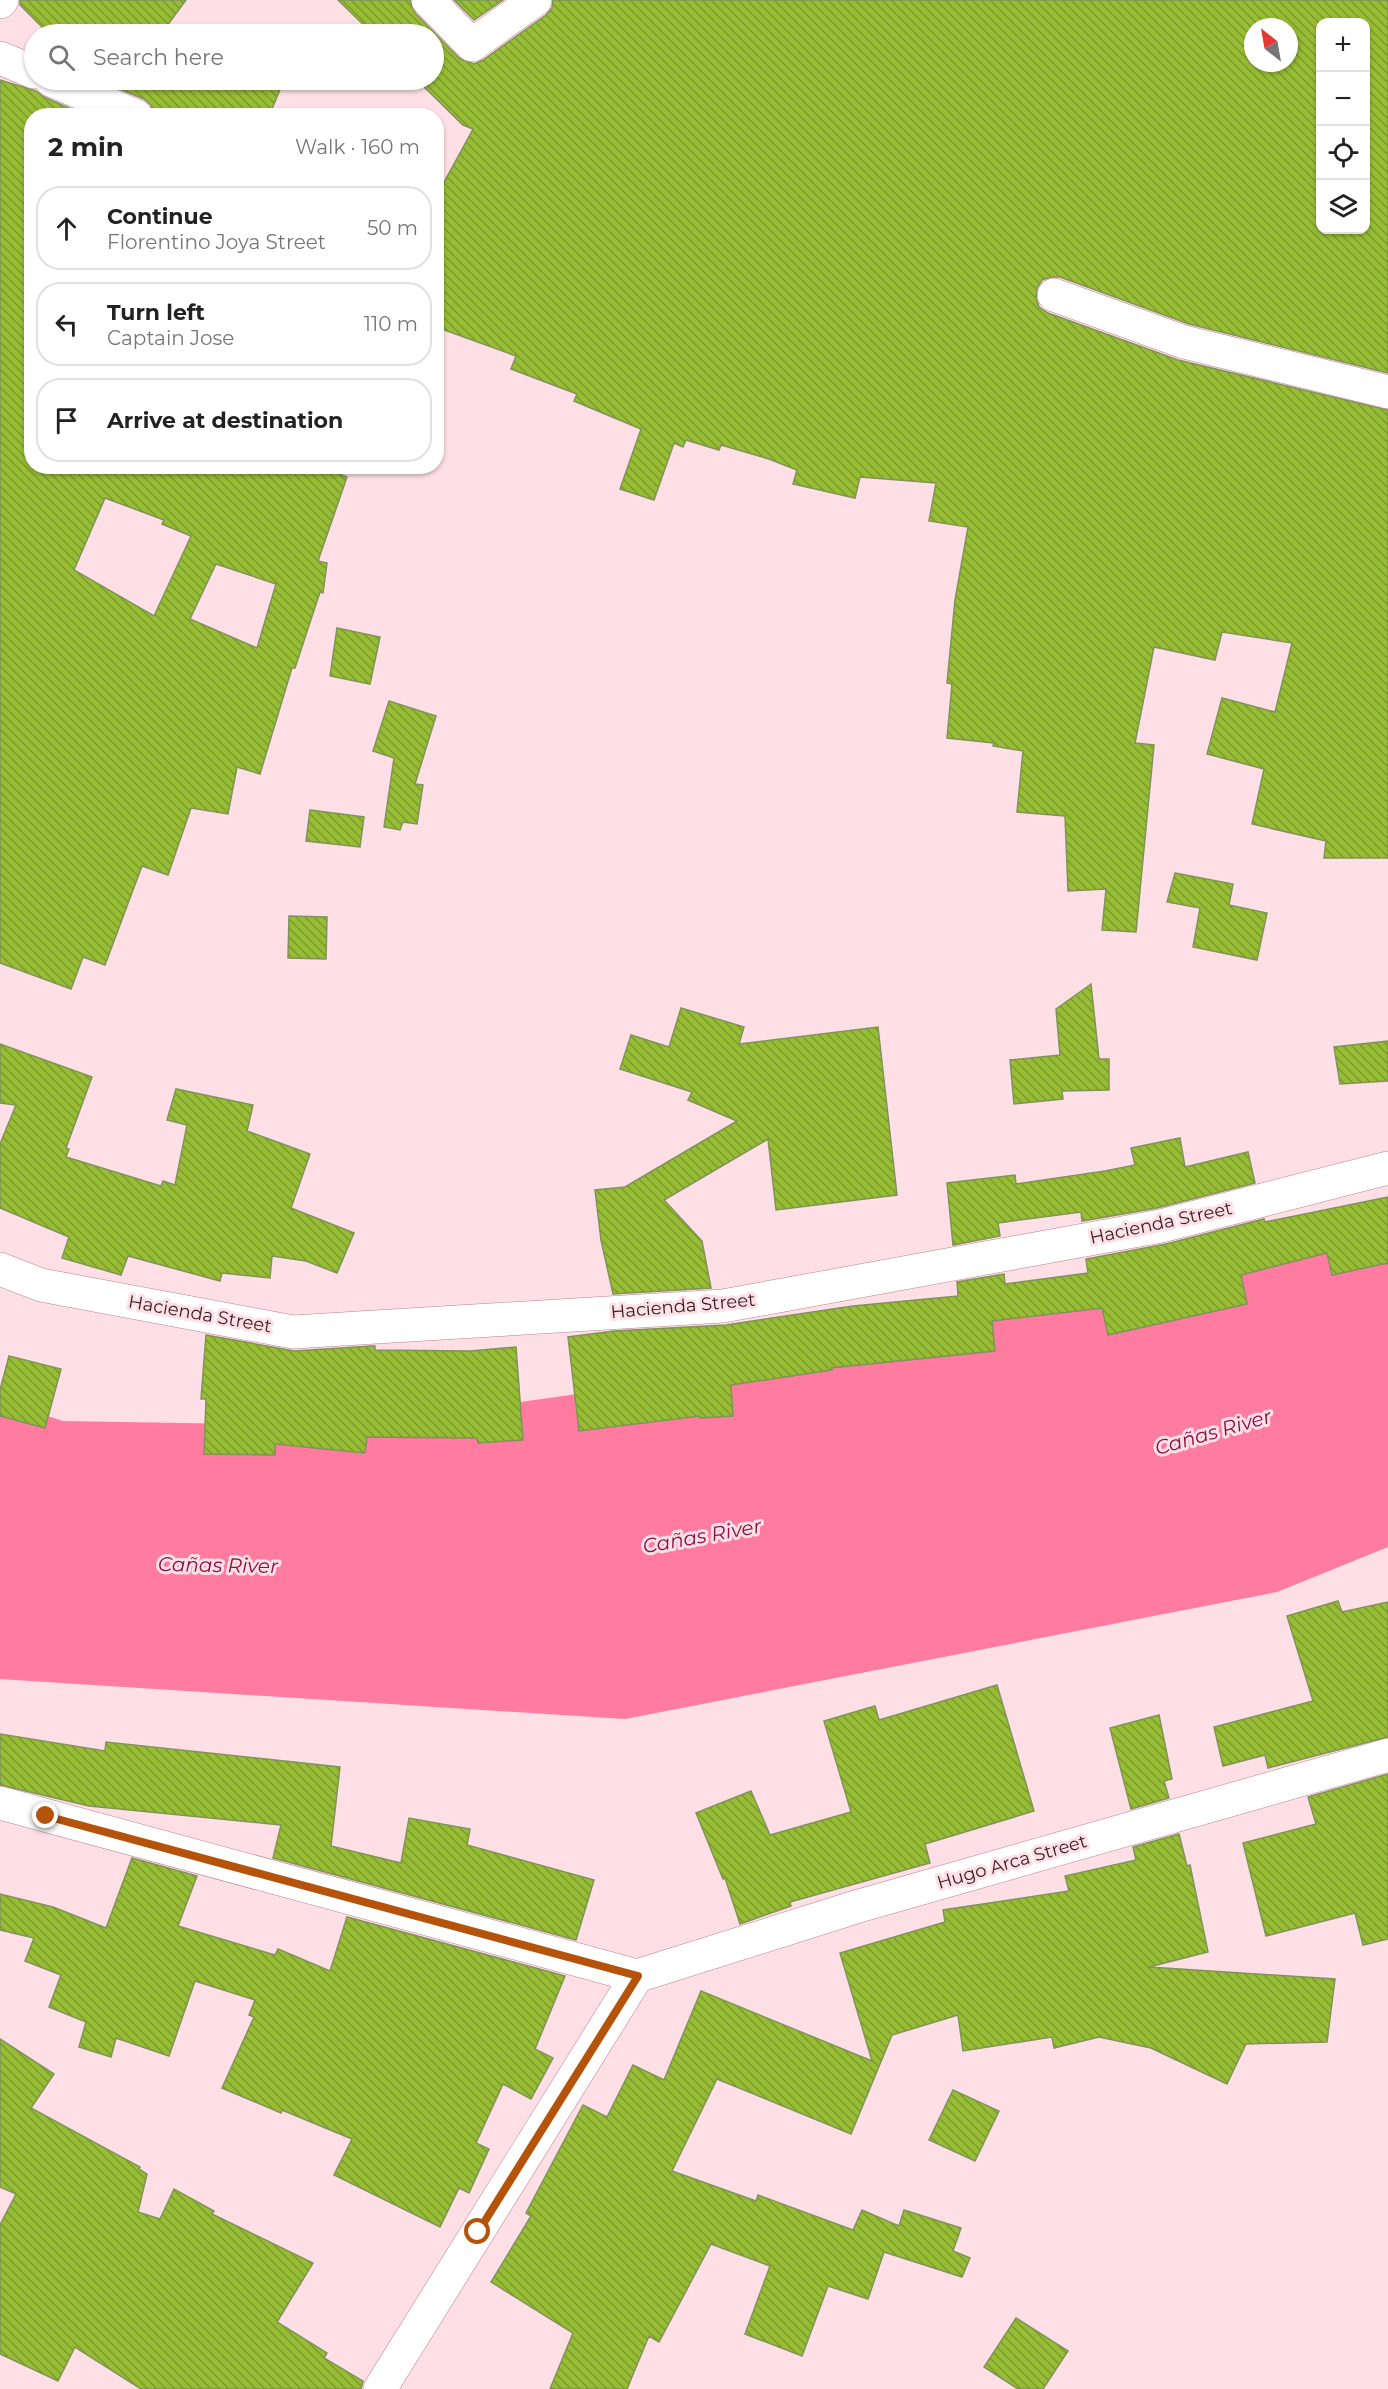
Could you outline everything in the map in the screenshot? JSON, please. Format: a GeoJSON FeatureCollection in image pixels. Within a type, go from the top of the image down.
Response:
{"type":"FeatureCollection","features":[{"type":"Feature","properties":{"kind":"street"},"geometry":{"type":"LineString","coordinates":[[428,0],[472,45],[535,0]]}},
{"type":"Feature","properties":{"kind":"street"},"geometry":{"type":"LineString","coordinates":[[0,58],[24,68]]}},
{"type":"Feature","properties":{"kind":"street"},"geometry":{"type":"LineString","coordinates":[[75,90],[117,108]]}},
{"type":"Feature","properties":{"kind":"street"},"geometry":{"type":"LineString","coordinates":[[1054,295],[1184,342],[1388,392]]}},
{"type":"Feature","properties":{"kind":"street","name":"Hacienda Street"},"geometry":{"type":"LineString","coordinates":[[0,1269],[41,1285],[293,1332],[723,1306],[1161,1226],[1388,1168]]}},
{"type":"Feature","properties":{"kind":"street","name":"Hugo Arca Street"},"geometry":{"type":"LineString","coordinates":[[638,1976],[859,1906],[1388,1755]]}},
{"type":"Feature","properties":{"kind":"street"},"geometry":{"type":"LineString","coordinates":[[0,1803],[638,1976],[380,2389]]}},
{"type":"Feature","properties":{"kind":"water","name":"Cañas River"},"geometry":{"type":"Polygon","coordinates":[[[1388,1205],[1388,1547],[1277,1592],[625,1719],[0,1679],[0,1401],[63,1421],[351,1426],[740,1371],[1388,1205]]]}},
{"type":"Feature","properties":{"kind":"building"},"geometry":{"type":"Polygon","coordinates":[[[20,0],[186,0],[168,24],[39,24],[20,5],[20,0]]]}},
{"type":"Feature","properties":{"kind":"building"},"geometry":{"type":"Polygon","coordinates":[[[338,0],[410,0],[415,13],[426,24],[363,24],[338,0]]]}},
{"type":"Feature","properties":{"kind":"building"},"geometry":{"type":"Polygon","coordinates":[[[454,0],[503,0],[474,20],[454,0]]]}},
{"type":"Feature","properties":{"kind":"building"},"geometry":{"type":"Polygon","coordinates":[[[553,0],[1388,0],[1388,373],[1189,324],[1060,277],[1042,280],[1037,288],[1036,298],[1039,307],[1048,313],[1178,360],[1388,410],[1388,858],[1324,858],[1326,841],[1252,824],[1264,769],[1207,754],[1222,698],[1275,712],[1292,643],[1222,632],[1215,660],[1154,647],[1135,743],[1154,745],[1136,932],[1102,930],[1106,889],[1068,891],[1065,816],[1017,812],[1023,751],[993,746],[994,743],[947,738],[952,684],[947,683],[955,600],[968,527],[929,521],[936,483],[860,477],[855,498],[793,484],[797,470],[769,459],[721,445],[719,450],[686,440],[683,447],[674,443],[654,500],[620,489],[641,429],[574,401],[577,394],[511,369],[516,356],[444,330],[444,182],[473,129],[463,125],[427,90],[444,90],[444,43],[459,58],[474,64],[546,15],[552,8],[553,0]]]}},
{"type":"Feature","properties":{"kind":"building"},"geometry":{"type":"Polygon","coordinates":[[[0,80],[24,87],[24,90],[36,91],[69,108],[24,108],[24,474],[339,474],[347,477],[318,561],[327,563],[323,593],[320,592],[295,668],[292,668],[260,774],[237,767],[228,814],[191,808],[168,875],[142,866],[105,965],[83,957],[71,989],[0,963],[0,80]],[[105,498],[74,570],[154,616],[191,536],[162,524],[164,520],[105,498]],[[216,564],[190,619],[257,648],[276,584],[216,564]]]}},
{"type":"Feature","properties":{"kind":"building"},"geometry":{"type":"Polygon","coordinates":[[[122,90],[280,90],[272,108],[152,108],[144,99],[122,90]]]}},
{"type":"Feature","properties":{"kind":"building"},"geometry":{"type":"Polygon","coordinates":[[[337,628],[380,637],[370,684],[330,676],[337,628]]]}},
{"type":"Feature","properties":{"kind":"building"},"geometry":{"type":"Polygon","coordinates":[[[389,701],[436,716],[415,784],[423,785],[417,824],[403,822],[400,830],[384,827],[394,758],[373,751],[389,701]]]}},
{"type":"Feature","properties":{"kind":"building"},"geometry":{"type":"Polygon","coordinates":[[[310,810],[364,817],[360,847],[306,841],[310,810]]]}},
{"type":"Feature","properties":{"kind":"building"},"geometry":{"type":"Polygon","coordinates":[[[1175,873],[1233,884],[1229,905],[1267,913],[1257,960],[1193,947],[1200,908],[1167,902],[1175,873]]]}},
{"type":"Feature","properties":{"kind":"building"},"geometry":{"type":"Polygon","coordinates":[[[289,916],[327,917],[326,959],[288,958],[289,916]]]}},
{"type":"Feature","properties":{"kind":"building"},"geometry":{"type":"Polygon","coordinates":[[[1091,984],[1099,1059],[1109,1059],[1109,1090],[1062,1091],[1063,1099],[1014,1104],[1010,1060],[1060,1055],[1056,1009],[1091,984]]]}},
{"type":"Feature","properties":{"kind":"building"},"geometry":{"type":"Polygon","coordinates":[[[681,1008],[744,1027],[739,1044],[878,1027],[897,1195],[776,1210],[768,1139],[664,1200],[702,1241],[711,1288],[613,1294],[601,1240],[595,1190],[625,1187],[737,1121],[688,1100],[692,1092],[620,1069],[631,1035],[669,1047],[681,1008]]]}},
{"type":"Feature","properties":{"kind":"building"},"geometry":{"type":"Polygon","coordinates":[[[1388,1041],[1388,1081],[1340,1084],[1334,1047],[1388,1041]]]}},
{"type":"Feature","properties":{"kind":"building"},"geometry":{"type":"Polygon","coordinates":[[[0,1044],[92,1077],[66,1148],[69,1149],[66,1157],[161,1186],[163,1181],[175,1185],[187,1125],[167,1120],[176,1089],[253,1105],[247,1131],[310,1154],[291,1208],[354,1233],[337,1273],[306,1261],[272,1256],[270,1278],[222,1273],[220,1281],[128,1256],[121,1275],[62,1258],[69,1237],[0,1208],[0,1144],[16,1105],[0,1103],[0,1044]]]}},
{"type":"Feature","properties":{"kind":"building"},"geometry":{"type":"Polygon","coordinates":[[[1180,1138],[1185,1167],[1248,1152],[1255,1183],[1157,1208],[1082,1221],[1081,1212],[998,1223],[1000,1236],[953,1245],[947,1183],[1015,1175],[1016,1184],[1105,1171],[1135,1165],[1131,1148],[1180,1138]]]}},
{"type":"Feature","properties":{"kind":"building"},"geometry":{"type":"Polygon","coordinates":[[[1388,1197],[1388,1263],[1332,1275],[1327,1253],[1241,1275],[1247,1304],[1108,1335],[1102,1308],[992,1321],[995,1351],[831,1368],[832,1370],[731,1385],[733,1416],[700,1418],[700,1416],[579,1431],[568,1337],[614,1331],[726,1325],[853,1306],[958,1296],[957,1282],[1004,1274],[1005,1284],[1088,1273],[1086,1259],[1166,1244],[1264,1219],[1265,1222],[1388,1197]]]}},
{"type":"Feature","properties":{"kind":"building"},"geometry":{"type":"Polygon","coordinates":[[[206,1335],[294,1351],[372,1346],[375,1346],[375,1350],[470,1351],[516,1347],[523,1440],[478,1443],[477,1438],[367,1437],[365,1453],[275,1444],[275,1455],[204,1454],[206,1399],[201,1399],[206,1335]]]}},
{"type":"Feature","properties":{"kind":"building"},"geometry":{"type":"Polygon","coordinates":[[[9,1356],[61,1369],[45,1428],[0,1416],[0,1390],[9,1356]]]}},
{"type":"Feature","properties":{"kind":"building"},"geometry":{"type":"Polygon","coordinates":[[[1338,1601],[1342,1612],[1388,1602],[1388,1737],[1268,1768],[1265,1755],[1223,1766],[1214,1727],[1313,1701],[1287,1616],[1338,1601]]]}},
{"type":"Feature","properties":{"kind":"building"},"geometry":{"type":"Polygon","coordinates":[[[997,1685],[1034,1811],[925,1844],[930,1863],[790,1902],[791,1906],[740,1924],[725,1878],[723,1879],[696,1813],[751,1791],[770,1835],[851,1812],[824,1721],[875,1706],[879,1720],[997,1685]]]}},
{"type":"Feature","properties":{"kind":"building"},"geometry":{"type":"Polygon","coordinates":[[[1159,1715],[1172,1779],[1164,1781],[1169,1798],[1131,1809],[1110,1728],[1159,1715]]]}},
{"type":"Feature","properties":{"kind":"building"},"geometry":{"type":"Polygon","coordinates":[[[0,1734],[105,1751],[106,1742],[340,1767],[331,1846],[401,1863],[409,1818],[470,1829],[467,1845],[594,1880],[576,1940],[273,1858],[281,1825],[89,1806],[0,1785],[0,1734]]]}},
{"type":"Feature","properties":{"kind":"building"},"geometry":{"type":"Polygon","coordinates":[[[1388,1774],[1388,1939],[1363,1945],[1355,1913],[1266,1936],[1243,1843],[1316,1824],[1308,1797],[1388,1774]]]}},
{"type":"Feature","properties":{"kind":"building"},"geometry":{"type":"Polygon","coordinates":[[[1179,1834],[1187,1866],[1190,1865],[1208,1952],[1149,1967],[1335,1979],[1327,2042],[1246,2044],[1227,2084],[1151,2048],[1099,2037],[1054,2048],[1052,2037],[963,2051],[958,2015],[892,2035],[851,2134],[717,2079],[672,2171],[756,2201],[758,2195],[853,2230],[862,2210],[899,2226],[904,2210],[961,2228],[953,2251],[970,2258],[962,2277],[884,2252],[868,2299],[828,2286],[802,2356],[745,2334],[770,2266],[711,2244],[659,2342],[649,2336],[627,2389],[550,2389],[573,2333],[491,2282],[531,2216],[526,2213],[583,2105],[607,2117],[633,2065],[664,2080],[701,1991],[872,2061],[840,1953],[945,1922],[943,1910],[1069,1891],[1065,1876],[1136,1860],[1133,1847],[1179,1834]]]}},
{"type":"Feature","properties":{"kind":"building"},"geometry":{"type":"Polygon","coordinates":[[[132,1858],[197,1876],[178,1926],[275,1955],[278,1949],[330,1971],[347,1917],[565,1976],[535,2049],[553,2058],[531,2099],[503,2084],[476,2143],[489,2149],[469,2193],[459,2188],[440,2227],[334,2175],[352,2139],[222,2088],[254,2017],[249,2015],[255,2000],[195,1981],[169,2056],[116,2038],[111,2057],[79,2047],[86,2022],[49,2007],[61,1975],[25,1961],[34,1938],[0,1930],[0,1894],[53,1907],[106,1928],[132,1858]]]}},
{"type":"Feature","properties":{"kind":"building"},"geometry":{"type":"Polygon","coordinates":[[[0,2039],[54,2074],[31,2108],[140,2167],[139,2169],[147,2174],[138,2212],[160,2219],[174,2189],[214,2211],[212,2214],[313,2263],[277,2322],[327,2353],[324,2358],[363,2381],[361,2389],[141,2389],[75,2347],[58,2381],[0,2354],[0,2225],[16,2194],[0,2187],[0,2039]]]}},
{"type":"Feature","properties":{"kind":"building"},"geometry":{"type":"Polygon","coordinates":[[[953,2090],[999,2111],[975,2161],[929,2140],[953,2090]]]}},
{"type":"Feature","properties":{"kind":"building"},"geometry":{"type":"Polygon","coordinates":[[[1016,2318],[1068,2351],[1043,2389],[1018,2389],[984,2367],[1016,2318]]]}},
{"type":"Feature","properties":{"kind":"route"},"geometry":{"type":"LineString","coordinates":[[46,1816],[638,1976],[478,2232]]}}]}
